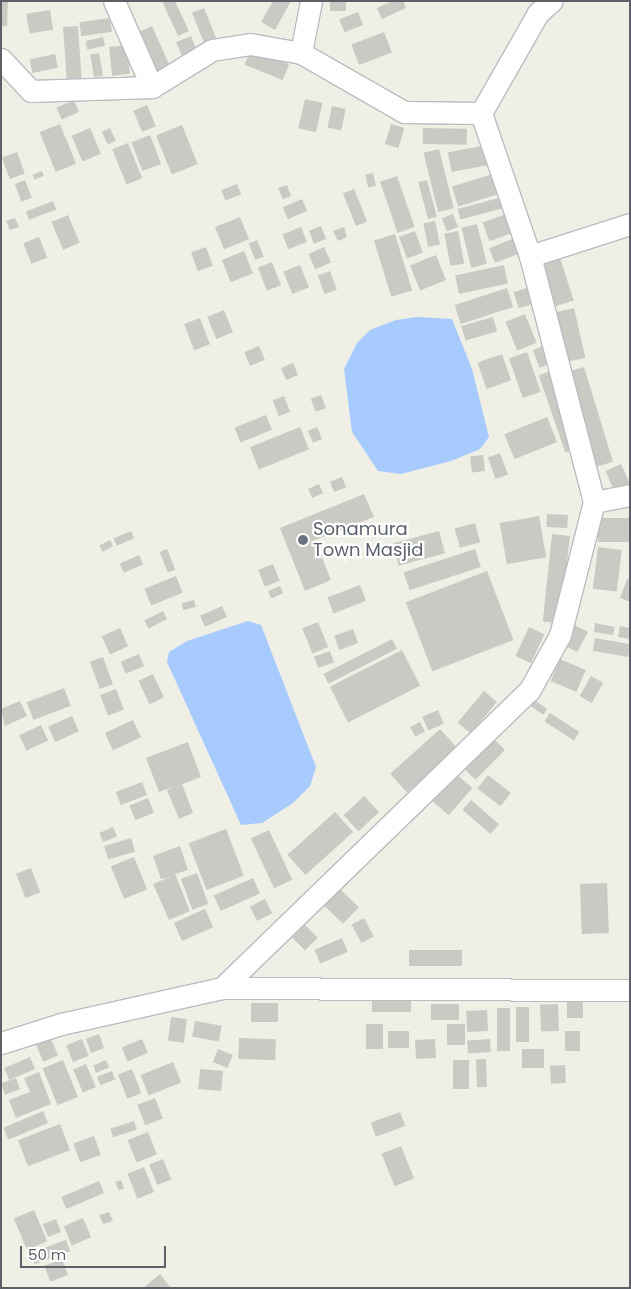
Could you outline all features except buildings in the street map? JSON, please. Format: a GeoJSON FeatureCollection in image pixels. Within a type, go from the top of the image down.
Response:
{"type":"FeatureCollection","features":[{"type":"Feature","properties":{"kind":"street"},"geometry":{"type":"LineString","coordinates":[[114,1],[152,87]]}},
{"type":"Feature","properties":{"kind":"street"},"geometry":{"type":"LineString","coordinates":[[301,53],[311,1]]}},
{"type":"Feature","properties":{"kind":"street"},"geometry":{"type":"LineString","coordinates":[[222,988],[529,691],[560,635],[594,502],[530,256],[482,113],[538,13],[552,1]]}},
{"type":"Feature","properties":{"kind":"street"},"geometry":{"type":"LineString","coordinates":[[1,59],[31,91],[152,87],[212,50],[250,44],[301,53],[404,112],[482,113]]}},
{"type":"Feature","properties":{"kind":"street"},"geometry":{"type":"LineString","coordinates":[[530,256],[630,224]]}},
{"type":"Feature","properties":{"kind":"street"},"geometry":{"type":"LineString","coordinates":[[594,502],[630,495]]}},
{"type":"Feature","properties":{"kind":"street"},"geometry":{"type":"LineString","coordinates":[[1,1043],[61,1024],[222,988],[630,990]]}},
{"type":"Feature","properties":{"kind":"water"},"geometry":{"type":"Polygon","coordinates":[[[417,317],[452,319],[472,369],[489,437],[480,449],[451,461],[401,474],[378,471],[352,432],[344,369],[357,343],[370,330],[396,320],[417,317]]]}},
{"type":"Feature","properties":{"kind":"water"},"geometry":{"type":"Polygon","coordinates":[[[248,621],[261,625],[316,767],[310,786],[293,803],[262,823],[241,825],[167,662],[169,652],[187,641],[248,621]]]}},
{"type":"Feature","properties":{"kind":"place","name":"Sonamura Town Masjid"},"geometry":{"type":"Point","coordinates":[303,540]}}]}
